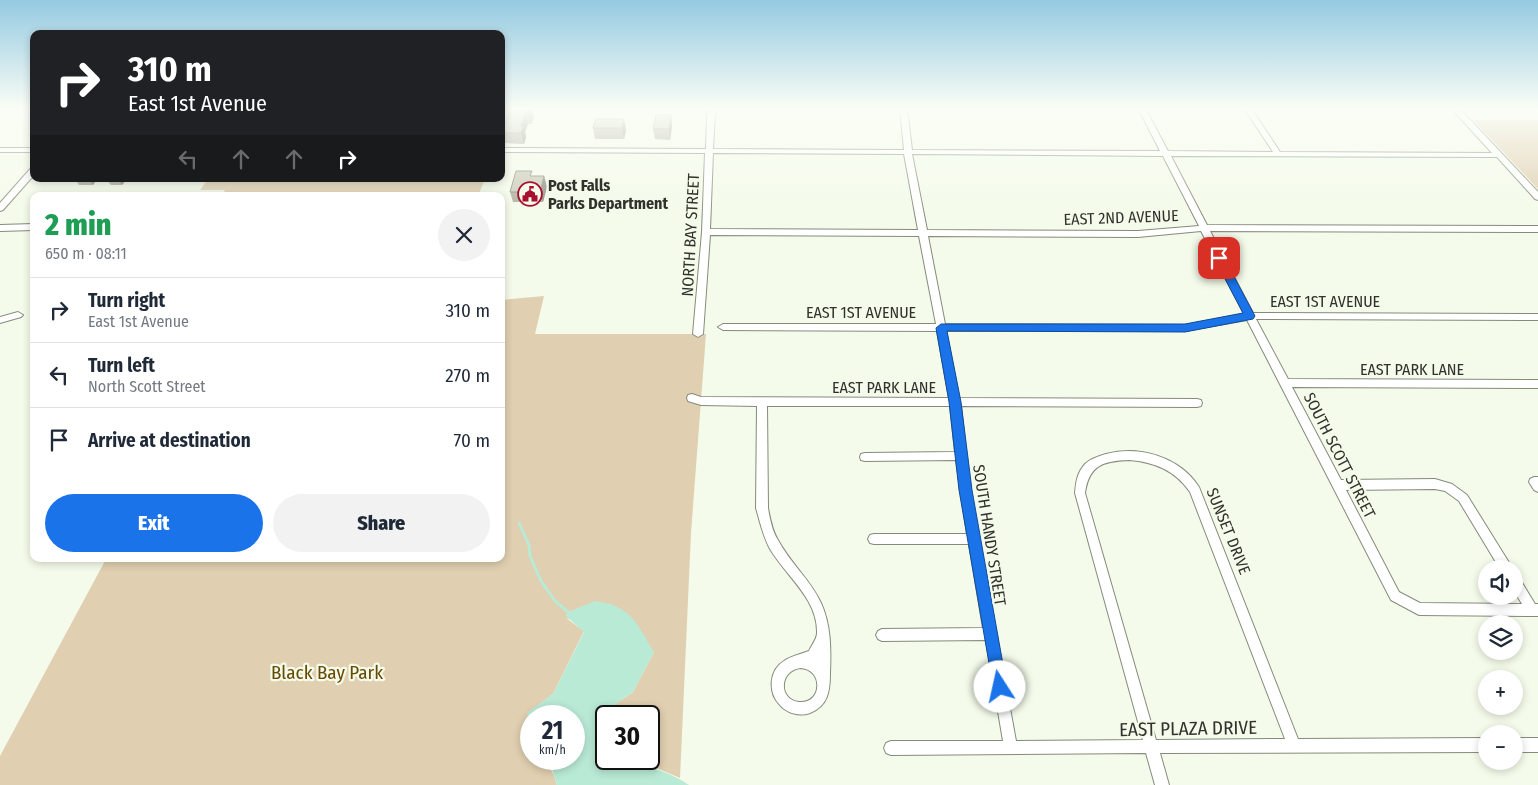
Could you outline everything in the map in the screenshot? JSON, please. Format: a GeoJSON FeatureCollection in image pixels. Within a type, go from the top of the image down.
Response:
{"type":"FeatureCollection","features":[{"type":"Feature","properties":{"kind":"street","name":"NORTH BAY STREET"},"geometry":{"type":"LineString","coordinates":[[698,334],[706,232],[709,145]]}},
{"type":"Feature","properties":{"kind":"street","name":"SOUTH HANDY STREET"},"geometry":{"type":"LineString","coordinates":[[907,145],[955,402],[974,539],[1012,748]]}},
{"type":"Feature","properties":{"kind":"street","name":"SOUTH SCOTT STREET"},"geometry":{"type":"LineString","coordinates":[[1161,145],[1395,596],[1419,609],[1534,609]]}},
{"type":"Feature","properties":{"kind":"street"},"geometry":{"type":"LineString","coordinates":[[1272,145],[1278,154]]}},
{"type":"Feature","properties":{"kind":"street"},"geometry":{"type":"LineString","coordinates":[[1489,145],[1538,197]]}},
{"type":"Feature","properties":{"kind":"street"},"geometry":{"type":"LineString","coordinates":[[0,150],[30,150]]}},
{"type":"Feature","properties":{"kind":"street"},"geometry":{"type":"LineString","coordinates":[[505,150],[1498,155]]}},
{"type":"Feature","properties":{"kind":"street"},"geometry":{"type":"LineString","coordinates":[[0,208],[30,174]]}},
{"type":"Feature","properties":{"kind":"street"},"geometry":{"type":"LineString","coordinates":[[0,228],[30,227]]}},
{"type":"Feature","properties":{"kind":"street","name":"EAST 2ND AVENUE"},"geometry":{"type":"LineString","coordinates":[[706,232],[1138,234],[1204,228],[1538,229]]}},
{"type":"Feature","properties":{"kind":"street"},"geometry":{"type":"LineString","coordinates":[[0,320],[18,315]]}},
{"type":"Feature","properties":{"kind":"street","name":"EAST 1ST AVENUE"},"geometry":{"type":"LineString","coordinates":[[723,327],[1185,328],[1250,316],[1538,317]]}},
{"type":"Feature","properties":{"kind":"street","name":"EAST PARK LANE"},"geometry":{"type":"LineString","coordinates":[[1285,383],[1538,384]]}},
{"type":"Feature","properties":{"kind":"street","name":"EAST PARK LANE"},"geometry":{"type":"LineString","coordinates":[[692,398],[701,401],[762,402],[1197,403]]}},
{"type":"Feature","properties":{"kind":"street"},"geometry":{"type":"LineString","coordinates":[[762,402],[761,500],[766,523],[776,547],[804,584],[816,605],[824,633],[824,685],[819,699],[806,707],[791,706],[780,695],[777,680],[785,667],[814,655],[824,633]]}},
{"type":"Feature","properties":{"kind":"street"},"geometry":{"type":"LineString","coordinates":[[865,457],[961,456]]}},
{"type":"Feature","properties":{"kind":"street","name":"SUNSET DRIVE"},"geometry":{"type":"LineString","coordinates":[[1162,785],[1080,493],[1081,478],[1084,472],[1093,464],[1109,457],[1140,456],[1158,460],[1176,470],[1195,490],[1294,745]]}},
{"type":"Feature","properties":{"kind":"street"},"geometry":{"type":"LineString","coordinates":[[1538,482],[1534,482],[1538,487]]}},
{"type":"Feature","properties":{"kind":"street"},"geometry":{"type":"LineString","coordinates":[[1337,485],[1436,484],[1448,488],[1463,498],[1501,560]]}},
{"type":"Feature","properties":{"kind":"street"},"geometry":{"type":"LineString","coordinates":[[874,539],[974,539]]}},
{"type":"Feature","properties":{"kind":"street"},"geometry":{"type":"LineString","coordinates":[[1523,593],[1534,609]]}},
{"type":"Feature","properties":{"kind":"street"},"geometry":{"type":"LineString","coordinates":[[882,635],[990,634]]}},
{"type":"Feature","properties":{"kind":"street"},"geometry":{"type":"LineString","coordinates":[[799,661],[813,665],[823,677],[824,685]]}},
{"type":"Feature","properties":{"kind":"street","name":"EAST PLAZA DRIVE"},"geometry":{"type":"LineString","coordinates":[[891,748],[1478,745]]}},
{"type":"Feature","properties":{"kind":"street"},"geometry":{"type":"LineString","coordinates":[[1523,745],[1538,745]]}},
{"type":"Feature","properties":{"kind":"green space"},"geometry":{"type":"Polygon","coordinates":[[[1496,145],[1538,145],[1538,189],[1496,145]]]}},
{"type":"Feature","properties":{"kind":"green space"},"geometry":{"type":"Polygon","coordinates":[[[206,182],[484,182],[480,192],[224,192],[225,190],[200,190],[206,182]]]}},
{"type":"Feature","properties":{"kind":"green space","name":"Black Bay Park"},"geometry":{"type":"Polygon","coordinates":[[[544,296],[535,334],[706,334],[691,533],[680,778],[660,769],[660,705],[614,705],[633,692],[654,652],[566,618],[584,631],[553,694],[538,705],[520,705],[520,770],[551,770],[557,785],[0,785],[0,756],[104,562],[505,562],[505,300],[544,296]]]}},
{"type":"Feature","properties":{"kind":"shaded area"},"geometry":{"type":"Polygon","coordinates":[[[595,601],[617,607],[632,617],[654,652],[633,692],[614,705],[595,705],[595,770],[657,770],[689,785],[557,785],[552,770],[585,770],[585,705],[538,705],[553,694],[584,632],[565,615],[595,601]]]}},
{"type":"Feature","properties":{"kind":"building"},"geometry":{"type":"Polygon","coordinates":[[[516,171],[532,171],[530,176],[544,176],[540,192],[510,192],[516,171]]]}},
{"type":"Feature","properties":{"kind":"waterway"},"geometry":{"type":"LineString","coordinates":[[519,523],[529,545],[530,556],[541,581],[555,601],[568,612]]}},
{"type":"Feature","properties":{"kind":"place","name":"Post Falls Parks Department"},"geometry":{"type":"Point","coordinates":[530,194]}},
{"type":"Feature","properties":{"kind":"route"},"geometry":{"type":"LineString","coordinates":[[1000,687],[965,490],[955,402],[941,328],[1185,328],[1250,316],[1219,258]]}}]}
